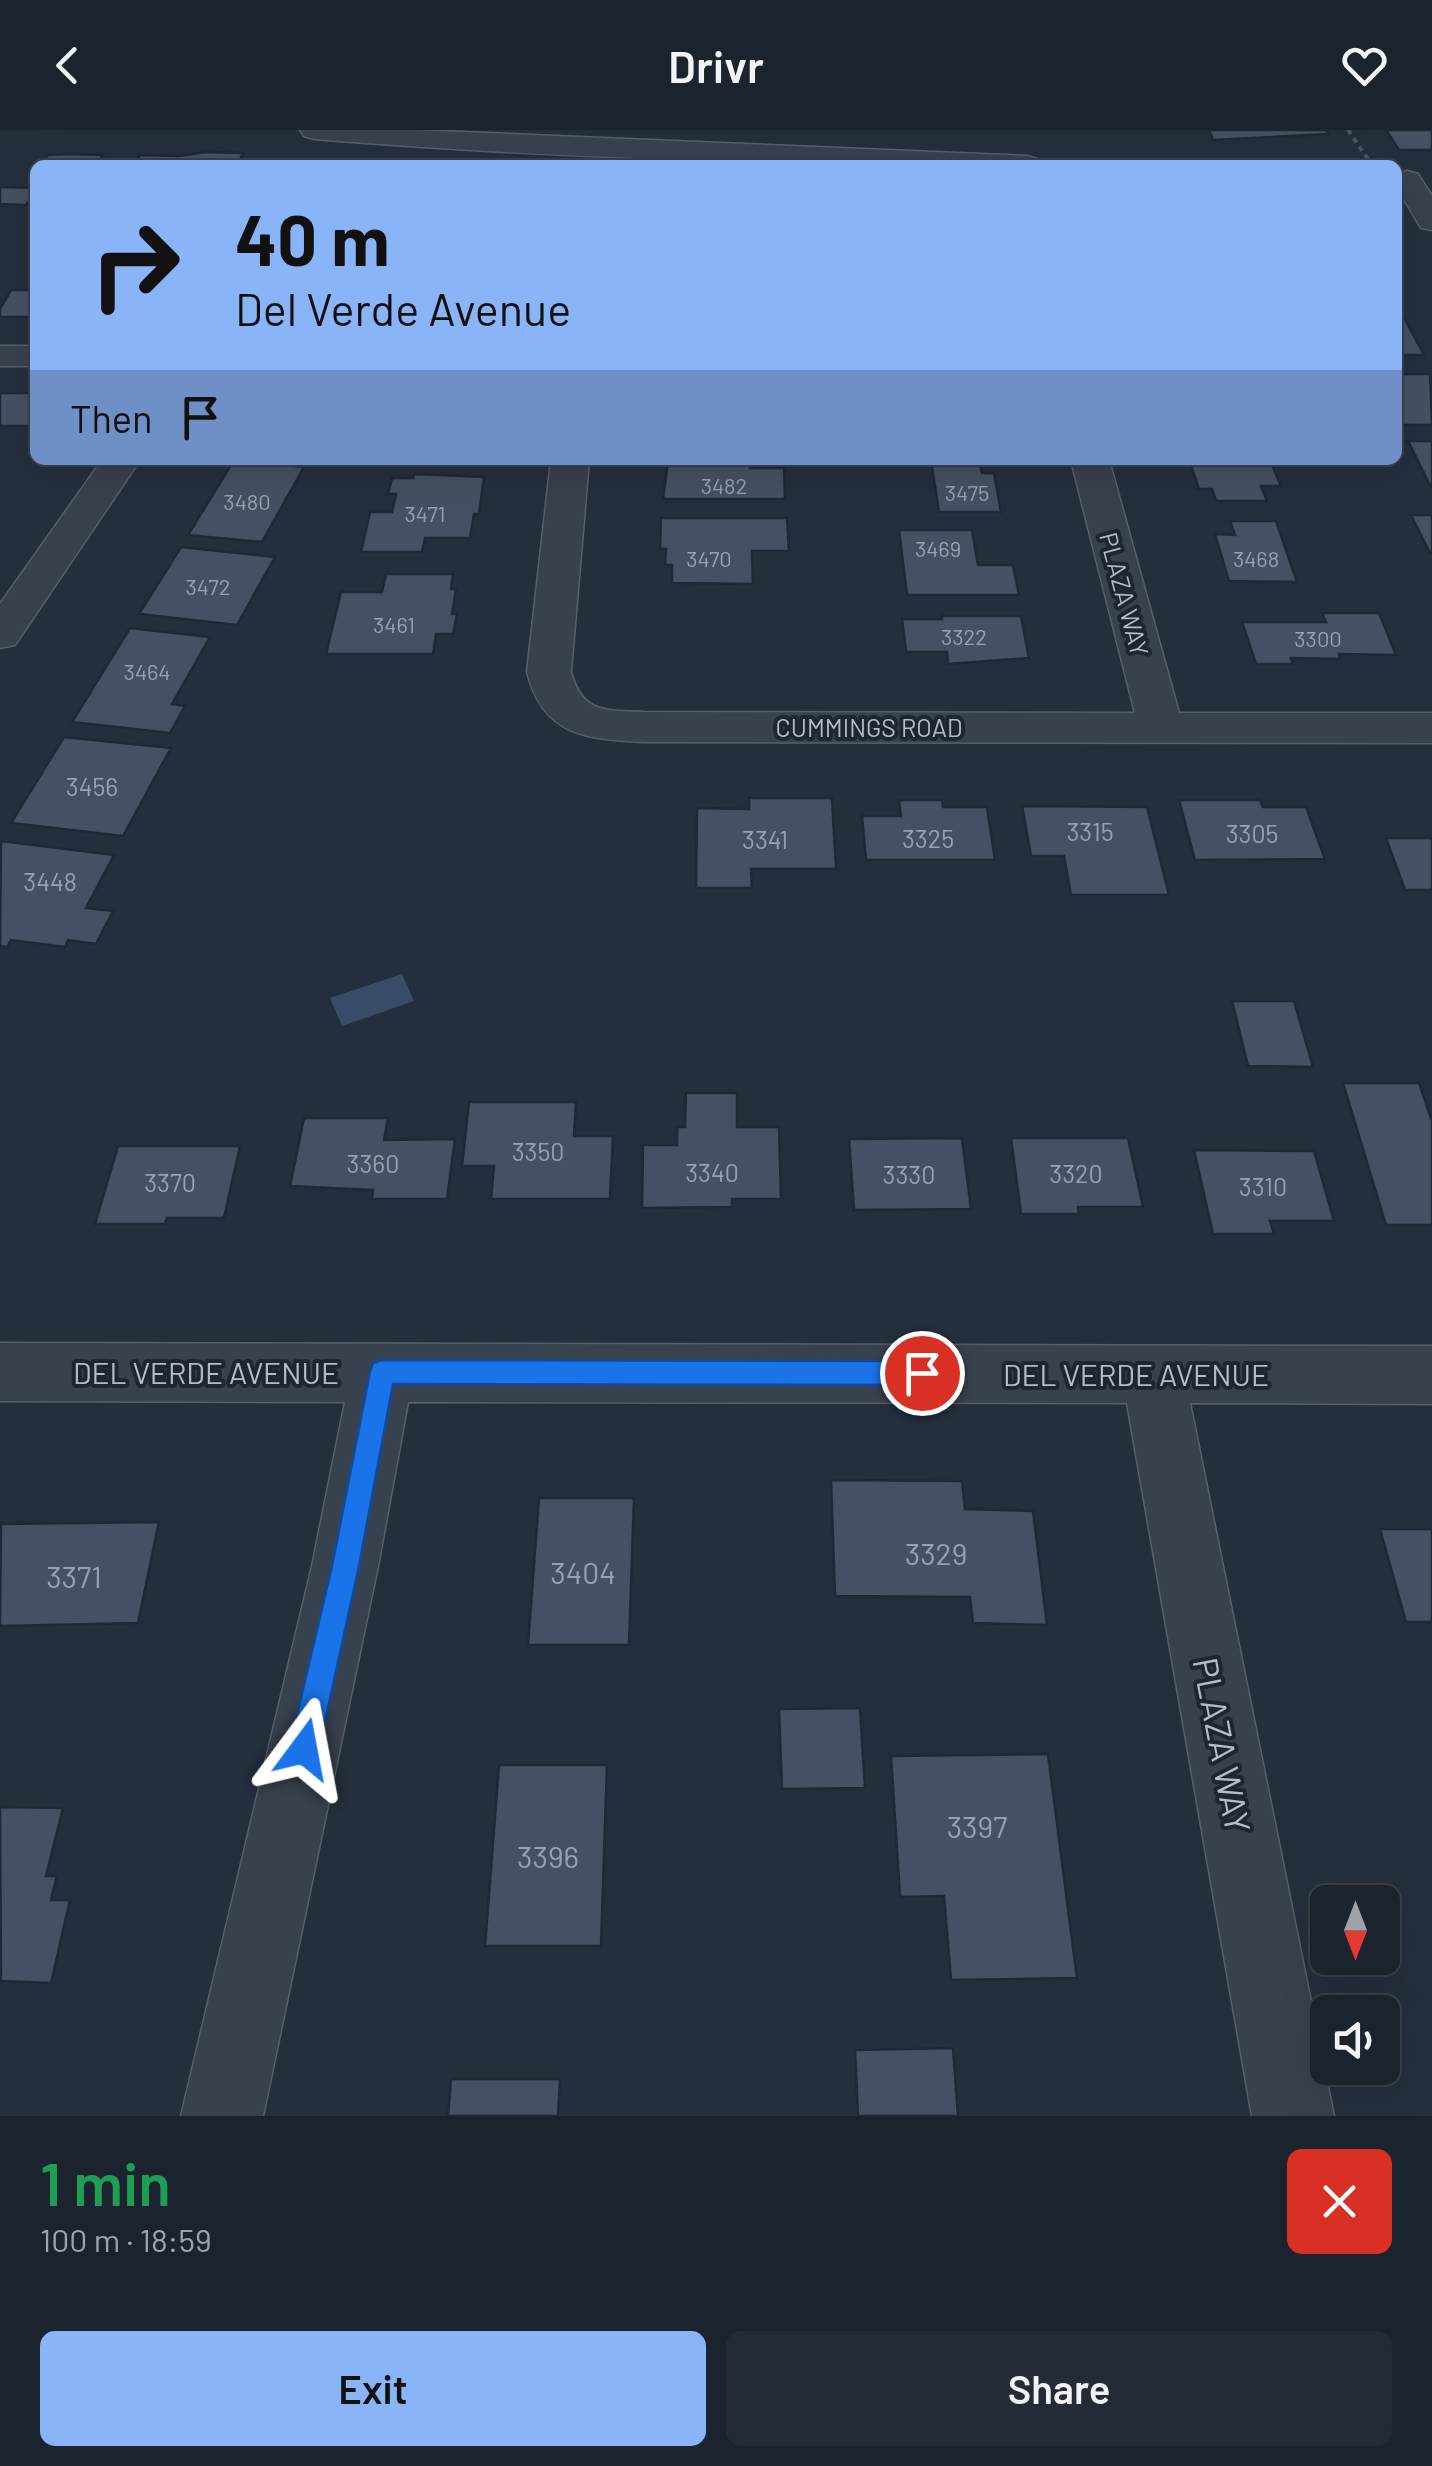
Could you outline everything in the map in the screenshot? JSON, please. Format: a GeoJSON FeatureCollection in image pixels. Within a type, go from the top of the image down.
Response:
{"type":"FeatureCollection","features":[{"type":"Feature","properties":{"kind":"street"},"geometry":{"type":"LineString","coordinates":[[314,130],[908,160]]}},
{"type":"Feature","properties":{"kind":"street"},"geometry":{"type":"LineString","coordinates":[[328,160],[347,133]]}},
{"type":"Feature","properties":{"kind":"street"},"geometry":{"type":"LineString","coordinates":[[1412,181],[1432,220]]}},
{"type":"Feature","properties":{"kind":"street"},"geometry":{"type":"LineString","coordinates":[[0,356],[30,356]]}},
{"type":"Feature","properties":{"kind":"street"},"geometry":{"type":"LineString","coordinates":[[0,635],[119,465]]}},
{"type":"Feature","properties":{"kind":"street","name":"CUMMINGS ROAD"},"geometry":{"type":"LineString","coordinates":[[570,465],[549,672],[557,701],[566,714],[644,727],[1432,728]]}},
{"type":"Feature","properties":{"kind":"street","name":"PLAZA WAY"},"geometry":{"type":"LineString","coordinates":[[1091,465],[1161,728]]}},
{"type":"Feature","properties":{"kind":"street","name":"DEL VERDE AVENUE"},"geometry":{"type":"LineString","coordinates":[[0,1372],[1432,1375]]}},
{"type":"Feature","properties":{"kind":"street"},"geometry":{"type":"LineString","coordinates":[[222,2116],[346,1566],[382,1372]]}},
{"type":"Feature","properties":{"kind":"street","name":"PLAZA WAY"},"geometry":{"type":"LineString","coordinates":[[1154,1374],[1292,2116]]}},
{"type":"Feature","properties":{"kind":"path"},"geometry":{"type":"LineString","coordinates":[[1348,130],[1369,160]]}},
{"type":"Feature","properties":{"kind":"water"},"geometry":{"type":"Polygon","coordinates":[[[402,974],[414,1001],[342,1026],[330,998],[402,974]]]}},
{"type":"Feature","properties":{"kind":"building"},"geometry":{"type":"Polygon","coordinates":[[[1209,130],[1326,130],[1328,134],[1213,140],[1209,130]]]}},
{"type":"Feature","properties":{"kind":"building"},"geometry":{"type":"Polygon","coordinates":[[[1386,130],[1432,130],[1432,150],[1399,150],[1386,130]]]}},
{"type":"Feature","properties":{"kind":"building"},"geometry":{"type":"Polygon","coordinates":[[[243,153],[240,160],[136,160],[140,155],[243,153]]]}},
{"type":"Feature","properties":{"kind":"building"},"geometry":{"type":"Polygon","coordinates":[[[48,155],[103,155],[100,160],[44,160],[48,155]]]}},
{"type":"Feature","properties":{"kind":"building"},"geometry":{"type":"Polygon","coordinates":[[[0,187],[30,188],[26,205],[0,204],[0,187]]]}},
{"type":"Feature","properties":{"kind":"building"},"geometry":{"type":"Polygon","coordinates":[[[11,290],[30,290],[30,317],[0,317],[0,309],[11,290]]]}},
{"type":"Feature","properties":{"kind":"building"},"geometry":{"type":"Polygon","coordinates":[[[1402,314],[1424,355],[1402,355],[1402,314]]]}},
{"type":"Feature","properties":{"kind":"building"},"geometry":{"type":"Polygon","coordinates":[[[1402,374],[1430,374],[1432,425],[1402,425],[1402,374]]]}},
{"type":"Feature","properties":{"kind":"building"},"geometry":{"type":"Polygon","coordinates":[[[0,393],[30,393],[30,426],[0,426],[0,393]]]}},
{"type":"Feature","properties":{"kind":"building"},"geometry":{"type":"Polygon","coordinates":[[[1408,441],[1432,441],[1432,489],[1408,441]]]}},
{"type":"Feature","properties":{"kind":"building"},"geometry":{"type":"Polygon","coordinates":[[[231,465],[304,467],[262,542],[188,535],[231,465]]]}},
{"type":"Feature","properties":{"kind":"building"},"geometry":{"type":"Polygon","coordinates":[[[667,465],[784,468],[785,499],[663,499],[667,465]]]}},
{"type":"Feature","properties":{"kind":"building"},"geometry":{"type":"Polygon","coordinates":[[[932,465],[980,465],[982,473],[994,473],[1001,512],[939,512],[932,465]]]}},
{"type":"Feature","properties":{"kind":"building"},"geometry":{"type":"Polygon","coordinates":[[[1191,465],[1272,465],[1281,486],[1261,486],[1267,501],[1216,501],[1212,489],[1199,489],[1191,465]]]}},
{"type":"Feature","properties":{"kind":"building"},"geometry":{"type":"Polygon","coordinates":[[[414,474],[484,477],[479,514],[474,514],[470,538],[425,538],[422,552],[361,552],[370,512],[392,512],[396,494],[388,494],[392,478],[413,478],[414,474]]]}},
{"type":"Feature","properties":{"kind":"building"},"geometry":{"type":"Polygon","coordinates":[[[1411,515],[1432,515],[1432,553],[1430,553],[1411,515]]]}},
{"type":"Feature","properties":{"kind":"building"},"geometry":{"type":"Polygon","coordinates":[[[661,518],[787,518],[789,551],[752,551],[753,584],[672,583],[672,565],[665,565],[666,549],[660,549],[661,518]]]}},
{"type":"Feature","properties":{"kind":"building"},"geometry":{"type":"Polygon","coordinates":[[[1230,521],[1276,521],[1297,582],[1229,581],[1215,534],[1235,535],[1230,521]]]}},
{"type":"Feature","properties":{"kind":"building"},"geometry":{"type":"Polygon","coordinates":[[[899,530],[972,530],[978,565],[1013,565],[1019,595],[907,595],[899,530]]]}},
{"type":"Feature","properties":{"kind":"building"},"geometry":{"type":"Polygon","coordinates":[[[181,547],[275,557],[237,625],[139,614],[181,547]]]}},
{"type":"Feature","properties":{"kind":"building"},"geometry":{"type":"Polygon","coordinates":[[[386,574],[453,574],[451,589],[456,589],[452,614],[457,614],[453,634],[436,634],[433,654],[326,654],[341,592],[382,592],[386,574]]]}},
{"type":"Feature","properties":{"kind":"building"},"geometry":{"type":"Polygon","coordinates":[[[1322,613],[1379,613],[1396,655],[1339,654],[1340,659],[1291,658],[1293,664],[1256,664],[1242,622],[1326,622],[1322,613]]]}},
{"type":"Feature","properties":{"kind":"building"},"geometry":{"type":"Polygon","coordinates":[[[1021,616],[1029,658],[948,664],[947,652],[906,652],[902,619],[1021,616]]]}},
{"type":"Feature","properties":{"kind":"building"},"geometry":{"type":"Polygon","coordinates":[[[130,628],[210,637],[172,704],[185,706],[170,733],[72,722],[130,628]]]}},
{"type":"Feature","properties":{"kind":"building"},"geometry":{"type":"Polygon","coordinates":[[[64,737],[171,748],[123,836],[11,823],[64,737]]]}},
{"type":"Feature","properties":{"kind":"building"},"geometry":{"type":"Polygon","coordinates":[[[749,798],[832,798],[836,869],[751,869],[752,888],[696,888],[697,808],[749,809],[749,798]]]}},
{"type":"Feature","properties":{"kind":"building"},"geometry":{"type":"Polygon","coordinates":[[[899,800],[942,800],[943,807],[987,807],[995,860],[866,860],[862,816],[901,816],[899,800]]]}},
{"type":"Feature","properties":{"kind":"building"},"geometry":{"type":"Polygon","coordinates":[[[1179,800],[1260,800],[1263,807],[1306,807],[1325,859],[1195,860],[1179,800]]]}},
{"type":"Feature","properties":{"kind":"building"},"geometry":{"type":"Polygon","coordinates":[[[1022,806],[1147,807],[1169,895],[1071,895],[1064,856],[1031,856],[1022,806]]]}},
{"type":"Feature","properties":{"kind":"building"},"geometry":{"type":"Polygon","coordinates":[[[1386,838],[1432,838],[1432,890],[1405,890],[1386,838]]]}},
{"type":"Feature","properties":{"kind":"building"},"geometry":{"type":"Polygon","coordinates":[[[1,841],[114,855],[86,908],[113,911],[96,944],[68,940],[65,947],[11,940],[7,947],[0,946],[1,841]]]}},
{"type":"Feature","properties":{"kind":"building"},"geometry":{"type":"Polygon","coordinates":[[[1232,1001],[1294,1001],[1313,1067],[1248,1066],[1232,1001]]]}},
{"type":"Feature","properties":{"kind":"building"},"geometry":{"type":"Polygon","coordinates":[[[1343,1083],[1419,1083],[1432,1121],[1432,1225],[1386,1225],[1343,1083]]]}},
{"type":"Feature","properties":{"kind":"building"},"geometry":{"type":"Polygon","coordinates":[[[686,1093],[737,1093],[737,1127],[779,1127],[781,1199],[732,1199],[732,1207],[642,1208],[643,1145],[677,1145],[677,1127],[685,1127],[686,1093]]]}},
{"type":"Feature","properties":{"kind":"building"},"geometry":{"type":"Polygon","coordinates":[[[469,1102],[576,1102],[574,1136],[613,1136],[610,1199],[491,1199],[494,1166],[462,1166],[469,1102]]]}},
{"type":"Feature","properties":{"kind":"building"},"geometry":{"type":"Polygon","coordinates":[[[304,1118],[388,1118],[384,1140],[455,1139],[447,1199],[372,1199],[373,1190],[290,1186],[304,1118]]]}},
{"type":"Feature","properties":{"kind":"building"},"geometry":{"type":"Polygon","coordinates":[[[962,1138],[971,1209],[854,1210],[849,1139],[962,1138]]]}},
{"type":"Feature","properties":{"kind":"building"},"geometry":{"type":"Polygon","coordinates":[[[1011,1138],[1128,1138],[1143,1207],[1078,1207],[1079,1214],[1021,1214],[1011,1138]]]}},
{"type":"Feature","properties":{"kind":"building"},"geometry":{"type":"Polygon","coordinates":[[[118,1146],[240,1146],[224,1218],[167,1218],[165,1224],[95,1224],[118,1146]]]}},
{"type":"Feature","properties":{"kind":"building"},"geometry":{"type":"Polygon","coordinates":[[[1194,1150],[1314,1151],[1334,1221],[1270,1221],[1274,1234],[1213,1234],[1194,1150]]]}},
{"type":"Feature","properties":{"kind":"building"},"geometry":{"type":"Polygon","coordinates":[[[831,1480],[962,1481],[965,1509],[1033,1511],[1047,1625],[973,1623],[970,1597],[835,1596],[831,1480]]]}},
{"type":"Feature","properties":{"kind":"building"},"geometry":{"type":"Polygon","coordinates":[[[539,1498],[634,1498],[629,1645],[528,1645],[539,1498]]]}},
{"type":"Feature","properties":{"kind":"building"},"geometry":{"type":"Polygon","coordinates":[[[159,1522],[138,1623],[0,1626],[1,1524],[159,1522]]]}},
{"type":"Feature","properties":{"kind":"building"},"geometry":{"type":"Polygon","coordinates":[[[1380,1529],[1432,1529],[1432,1622],[1406,1622],[1380,1529]]]}},
{"type":"Feature","properties":{"kind":"building"},"geometry":{"type":"Polygon","coordinates":[[[860,1708],[865,1788],[782,1789],[779,1709],[860,1708]]]}},
{"type":"Feature","properties":{"kind":"building"},"geometry":{"type":"Polygon","coordinates":[[[1048,1754],[1077,1978],[951,1980],[944,1896],[900,1897],[891,1756],[1048,1754]]]}},
{"type":"Feature","properties":{"kind":"building"},"geometry":{"type":"Polygon","coordinates":[[[499,1765],[607,1765],[601,1946],[485,1946],[499,1765]]]}},
{"type":"Feature","properties":{"kind":"building"},"geometry":{"type":"Polygon","coordinates":[[[0,1807],[63,1808],[46,1876],[57,1876],[51,1900],[70,1900],[51,1983],[1,1981],[0,1807]]]}},
{"type":"Feature","properties":{"kind":"building"},"geometry":{"type":"Polygon","coordinates":[[[953,2048],[958,2116],[858,2116],[855,2050],[953,2048]]]}},
{"type":"Feature","properties":{"kind":"building"},"geometry":{"type":"Polygon","coordinates":[[[451,2079],[560,2079],[558,2116],[448,2116],[451,2079]]]}},
{"type":"Feature","properties":{"kind":"route"},"geometry":{"type":"LineString","coordinates":[[304,1749],[346,1566],[382,1372],[922,1373]]}}]}
